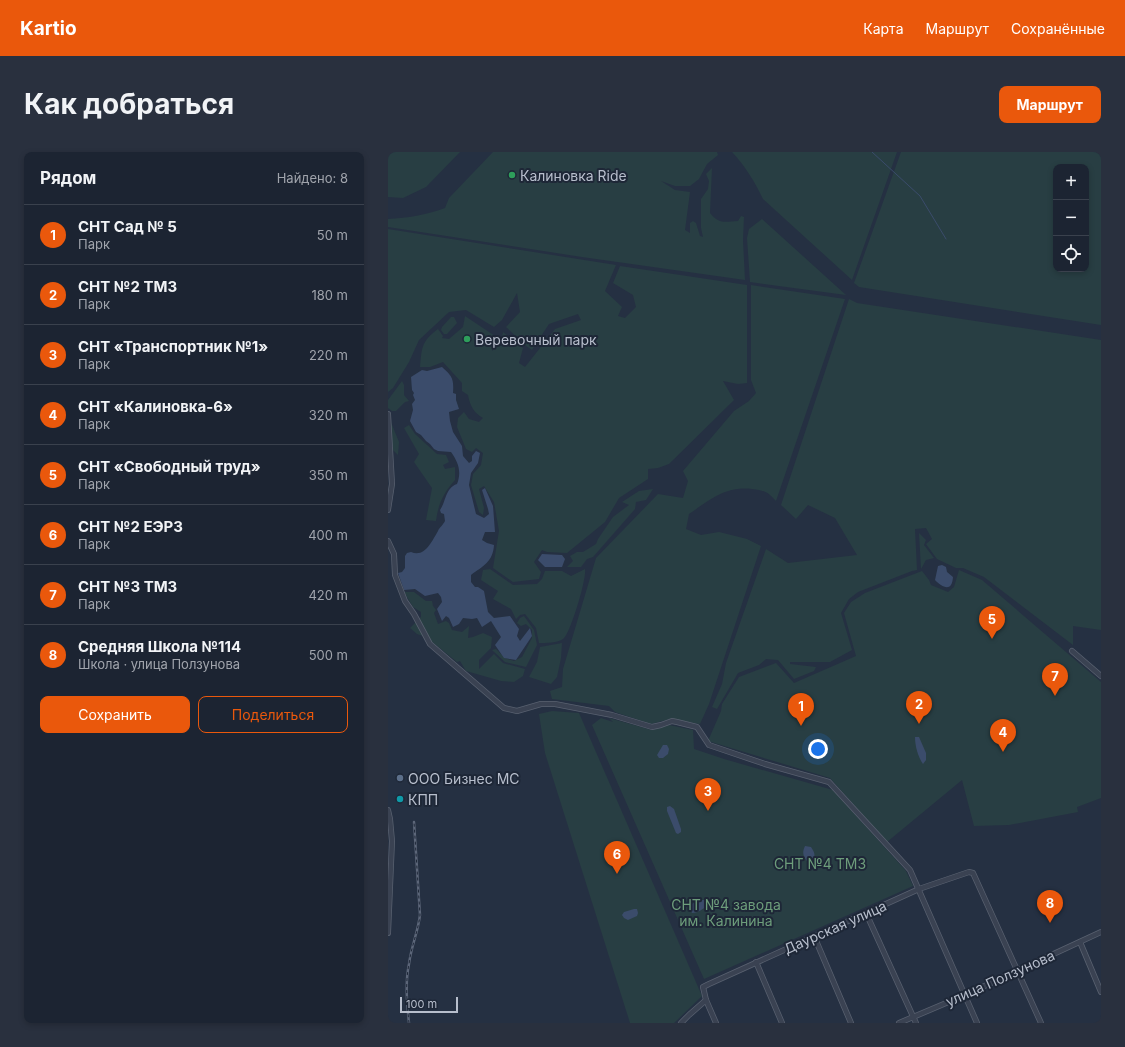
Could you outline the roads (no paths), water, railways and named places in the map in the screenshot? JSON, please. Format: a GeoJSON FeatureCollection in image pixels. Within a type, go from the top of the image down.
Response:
{"type":"FeatureCollection","features":[{"type":"Feature","properties":{"kind":"street"},"geometry":{"type":"LineString","coordinates":[[388,414],[392,484],[388,510]]}},
{"type":"Feature","properties":{"kind":"street"},"geometry":{"type":"LineString","coordinates":[[388,541],[394,554],[395,575],[405,601],[428,639],[436,649],[504,708],[517,711],[541,704],[554,704],[612,715],[652,727],[672,721],[677,722],[696,727],[709,745],[765,764],[829,782],[910,870],[977,1023]]}},
{"type":"Feature","properties":{"kind":"street"},"geometry":{"type":"LineString","coordinates":[[1072,651],[1101,676]]}},
{"type":"Feature","properties":{"kind":"street"},"geometry":{"type":"LineString","coordinates":[[388,810],[391,829],[388,933]]}},
{"type":"Feature","properties":{"kind":"street","name":"Даурская улица"},"geometry":{"type":"LineString","coordinates":[[706,1000],[703,988],[708,984],[919,889],[969,872],[973,873],[1017,970]]}},
{"type":"Feature","properties":{"kind":"street"},"geometry":{"type":"LineString","coordinates":[[866,912],[916,1023]]}},
{"type":"Feature","properties":{"kind":"street","name":"улица Ползунова"},"geometry":{"type":"LineString","coordinates":[[899,1023],[965,995],[1101,932]]}},
{"type":"Feature","properties":{"kind":"street"},"geometry":{"type":"LineString","coordinates":[[814,936],[852,1023]]}},
{"type":"Feature","properties":{"kind":"street"},"geometry":{"type":"LineString","coordinates":[[1080,942],[1101,992]]}},
{"type":"Feature","properties":{"kind":"street"},"geometry":{"type":"LineString","coordinates":[[756,962],[782,1023]]}},
{"type":"Feature","properties":{"kind":"street"},"geometry":{"type":"LineString","coordinates":[[1017,970],[1041,1023]]}},
{"type":"Feature","properties":{"kind":"street"},"geometry":{"type":"LineString","coordinates":[[681,1023],[706,1000],[716,1023]]}},
{"type":"Feature","properties":{"kind":"water"},"geometry":{"type":"Polygon","coordinates":[[[442,367],[452,378],[453,393],[456,394],[459,409],[449,412],[450,421],[453,432],[462,446],[463,456],[469,463],[472,461],[472,456],[476,451],[480,453],[478,463],[471,473],[469,485],[476,514],[484,518],[489,514],[482,490],[485,488],[493,506],[495,532],[485,532],[482,540],[494,545],[492,556],[487,563],[471,575],[471,582],[475,587],[478,587],[484,591],[488,612],[494,618],[510,616],[519,629],[517,636],[520,641],[530,628],[532,636],[516,660],[504,658],[495,645],[501,637],[491,621],[482,627],[477,618],[463,618],[459,624],[453,627],[449,618],[446,616],[442,621],[437,609],[442,602],[438,593],[425,596],[415,589],[404,590],[398,573],[402,572],[405,568],[405,556],[407,553],[420,553],[431,544],[445,521],[444,514],[441,513],[440,510],[448,492],[457,484],[459,475],[456,459],[451,452],[438,451],[434,449],[421,435],[416,432],[410,421],[413,410],[412,404],[415,400],[412,390],[411,377],[422,370],[427,371],[442,367]]]}},
{"type":"Feature","properties":{"kind":"water"},"geometry":{"type":"Polygon","coordinates":[[[542,554],[562,555],[565,559],[562,567],[545,567],[538,560],[542,554]]]}},
{"type":"Feature","properties":{"kind":"water"},"geometry":{"type":"Polygon","coordinates":[[[942,565],[946,567],[947,572],[953,577],[949,587],[941,585],[935,580],[938,566],[942,565]]]}},
{"type":"Feature","properties":{"kind":"water"},"geometry":{"type":"Polygon","coordinates":[[[915,737],[919,737],[926,753],[926,760],[923,764],[917,751],[915,737]]]}},
{"type":"Feature","properties":{"kind":"water"},"geometry":{"type":"Polygon","coordinates":[[[663,745],[667,745],[669,749],[668,754],[663,758],[659,758],[657,755],[663,745]]]}},
{"type":"Feature","properties":{"kind":"water"},"geometry":{"type":"Polygon","coordinates":[[[670,806],[674,809],[681,829],[681,832],[678,834],[676,833],[667,811],[667,807],[670,806]]]}},
{"type":"Feature","properties":{"kind":"water"},"geometry":{"type":"Polygon","coordinates":[[[805,846],[811,847],[813,850],[813,860],[807,861],[803,854],[805,846]]]}},
{"type":"Feature","properties":{"kind":"water"},"geometry":{"type":"Polygon","coordinates":[[[698,900],[704,900],[708,905],[698,912],[692,913],[689,906],[698,900]]]}},
{"type":"Feature","properties":{"kind":"water"},"geometry":{"type":"Polygon","coordinates":[[[637,909],[637,916],[628,920],[624,918],[622,915],[624,912],[637,909]]]}},
{"type":"Feature","properties":{"kind":"waterway"},"geometry":{"type":"LineString","coordinates":[[872,152],[920,196],[946,239]]}},
{"type":"Feature","properties":{"kind":"railway"},"geometry":{"type":"LineString","coordinates":[[409,1023],[407,979],[411,952],[420,915],[414,822]]}},
{"type":"Feature","properties":{"kind":"place","name":"Калиновка Ride"},"geometry":{"type":"Point","coordinates":[512,175]}},
{"type":"Feature","properties":{"kind":"place","name":"Веревочный парк"},"geometry":{"type":"Point","coordinates":[467,339]}},
{"type":"Feature","properties":{"kind":"place","name":"СНТ «Свободный труд»"},"geometry":{"type":"Point","coordinates":[992,639]}},
{"type":"Feature","properties":{"kind":"place","name":"СНТ №3 ТМЗ"},"geometry":{"type":"Point","coordinates":[1055,696]}},
{"type":"Feature","properties":{"kind":"place","name":"СНТ №2 ТМЗ"},"geometry":{"type":"Point","coordinates":[919,724]}},
{"type":"Feature","properties":{"kind":"place","name":"СНТ Сад № 5"},"geometry":{"type":"Point","coordinates":[801,726]}},
{"type":"Feature","properties":{"kind":"place","name":"СНТ «Калиновка-6»"},"geometry":{"type":"Point","coordinates":[1003,752]}},
{"type":"Feature","properties":{"kind":"place","name":"ООО Бизнес МС"},"geometry":{"type":"Point","coordinates":[400,778]}},
{"type":"Feature","properties":{"kind":"place","name":"КПП"},"geometry":{"type":"Point","coordinates":[400,799]}},
{"type":"Feature","properties":{"kind":"place","name":"СНТ «Транспортник №1»"},"geometry":{"type":"Point","coordinates":[708,811]}},
{"type":"Feature","properties":{"kind":"place","name":"СНТ №2 ЕЭРЗ"},"geometry":{"type":"Point","coordinates":[617,874]}},
{"type":"Feature","properties":{"kind":"place","name":"Средняя Школа №114"},"geometry":{"type":"Point","coordinates":[1050,923]}},
{"type":"Feature","properties":{"kind":"park label","name":"СНТ №4 ТМЗ"},"geometry":{"type":"Point","coordinates":[820,863]}},
{"type":"Feature","properties":{"kind":"park label","name":"СНТ №4 завода им. Калинина"},"geometry":{"type":"Point","coordinates":[726,912]}}]}
